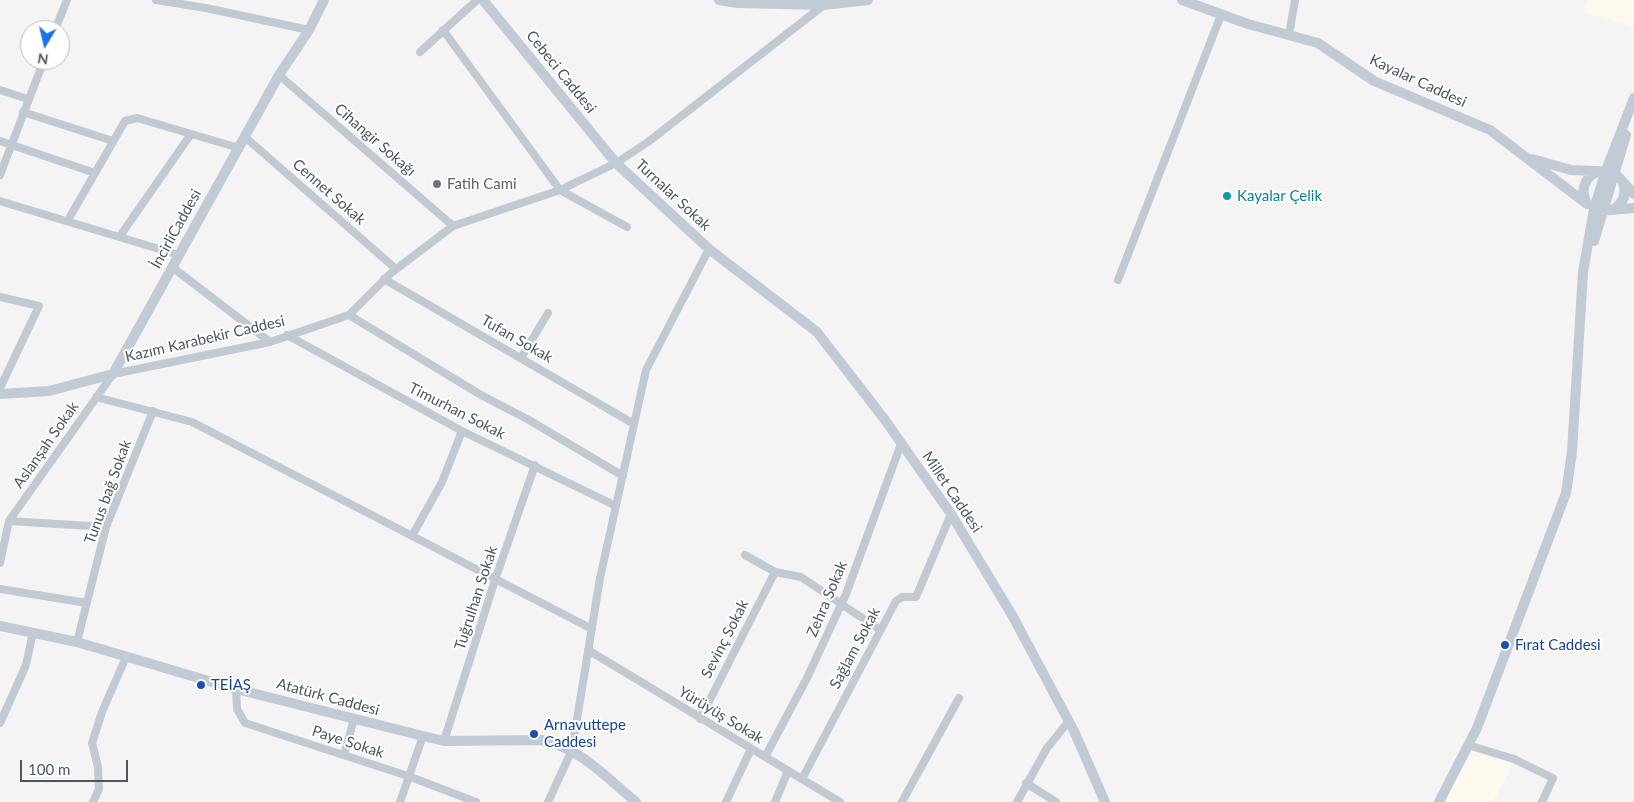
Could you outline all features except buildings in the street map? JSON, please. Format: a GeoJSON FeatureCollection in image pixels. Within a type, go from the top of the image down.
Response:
{"type":"FeatureCollection","features":[{"type":"Feature","properties":{"kind":"street"},"geometry":{"type":"LineString","coordinates":[[59,20],[67,0]]}},
{"type":"Feature","properties":{"kind":"street"},"geometry":{"type":"LineString","coordinates":[[156,0],[207,4],[309,30]]}},
{"type":"Feature","properties":{"kind":"street","name":"İncirliCaddesi"},"geometry":{"type":"LineString","coordinates":[[113,374],[279,75],[309,30],[324,0]]}},
{"type":"Feature","properties":{"kind":"street"},"geometry":{"type":"LineString","coordinates":[[420,52],[477,0]]}},
{"type":"Feature","properties":{"kind":"street","name":"Cebeci Caddesi"},"geometry":{"type":"LineString","coordinates":[[483,0],[616,163]]}},
{"type":"Feature","properties":{"kind":"street"},"geometry":{"type":"LineString","coordinates":[[719,0],[738,4],[808,3],[824,6],[868,0]]}},
{"type":"Feature","properties":{"kind":"street","name":"Kayalar Caddesi"},"geometry":{"type":"LineString","coordinates":[[1182,0],[1221,15],[1318,43],[1374,81],[1490,130],[1599,209]]}},
{"type":"Feature","properties":{"kind":"street"},"geometry":{"type":"LineString","coordinates":[[1289,35],[1295,0]]}},
{"type":"Feature","properties":{"kind":"street","name":"Kazım Karabekir Caddesi"},"geometry":{"type":"LineString","coordinates":[[113,374],[270,342],[349,315],[396,269],[453,226],[560,190],[616,163],[648,142],[824,6]]}},
{"type":"Feature","properties":{"kind":"street"},"geometry":{"type":"LineString","coordinates":[[1118,280],[1221,15]]}},
{"type":"Feature","properties":{"kind":"street"},"geometry":{"type":"LineString","coordinates":[[443,30],[560,190],[627,227]]}},
{"type":"Feature","properties":{"kind":"street"},"geometry":{"type":"LineString","coordinates":[[0,175],[40,70]]}},
{"type":"Feature","properties":{"kind":"street","name":"Cihangir Sokağı"},"geometry":{"type":"LineString","coordinates":[[279,75],[453,226]]}},
{"type":"Feature","properties":{"kind":"street"},"geometry":{"type":"LineString","coordinates":[[0,90],[28,100]]}},
{"type":"Feature","properties":{"kind":"street"},"geometry":{"type":"LineString","coordinates":[[1439,802],[1477,728],[1566,493],[1572,443],[1583,272],[1599,209],[1634,98]]}},
{"type":"Feature","properties":{"kind":"street"},"geometry":{"type":"LineString","coordinates":[[1610,174],[1634,109]]}},
{"type":"Feature","properties":{"kind":"street"},"geometry":{"type":"LineString","coordinates":[[23,112],[113,141]]}},
{"type":"Feature","properties":{"kind":"street"},"geometry":{"type":"LineString","coordinates":[[68,220],[125,122],[137,118],[238,148]]}},
{"type":"Feature","properties":{"kind":"street"},"geometry":{"type":"LineString","coordinates":[[120,236],[191,134]]}},
{"type":"Feature","properties":{"kind":"street","name":"Cennet Sokak"},"geometry":{"type":"LineString","coordinates":[[245,137],[396,269]]}},
{"type":"Feature","properties":{"kind":"street"},"geometry":{"type":"LineString","coordinates":[[0,141],[95,173]]}},
{"type":"Feature","properties":{"kind":"street"},"geometry":{"type":"LineString","coordinates":[[1526,157],[1571,170],[1610,174],[1634,194]]}},
{"type":"Feature","properties":{"kind":"street","name":"Turnalar Sokak"},"geometry":{"type":"LineString","coordinates":[[616,163],[709,249]]}},
{"type":"Feature","properties":{"kind":"street"},"geometry":{"type":"LineString","coordinates":[[1599,209],[1583,191],[1584,184],[1592,174],[1610,174]]}},
{"type":"Feature","properties":{"kind":"street"},"geometry":{"type":"LineString","coordinates":[[1599,209],[1623,201],[1625,194],[1610,174]]}},
{"type":"Feature","properties":{"kind":"street"},"geometry":{"type":"LineString","coordinates":[[0,201],[179,255]]}},
{"type":"Feature","properties":{"kind":"street"},"geometry":{"type":"LineString","coordinates":[[1599,209],[1634,208]]}},
{"type":"Feature","properties":{"kind":"street"},"geometry":{"type":"LineString","coordinates":[[548,802],[572,750],[600,578],[646,370],[709,249]]}},
{"type":"Feature","properties":{"kind":"street","name":"Millet Caddesi"},"geometry":{"type":"LineString","coordinates":[[709,249],[817,332],[886,420],[951,514],[1012,616],[1069,721],[1105,802]]}},
{"type":"Feature","properties":{"kind":"street"},"geometry":{"type":"LineString","coordinates":[[172,267],[270,342]]}},
{"type":"Feature","properties":{"kind":"street","name":"Tufan Sokak"},"geometry":{"type":"LineString","coordinates":[[384,280],[634,424]]}},
{"type":"Feature","properties":{"kind":"street"},"geometry":{"type":"LineString","coordinates":[[0,297],[39,306],[0,388]]}},
{"type":"Feature","properties":{"kind":"street"},"geometry":{"type":"LineString","coordinates":[[521,358],[548,313]]}},
{"type":"Feature","properties":{"kind":"street"},"geometry":{"type":"LineString","coordinates":[[349,315],[481,395],[529,420],[623,476]]}},
{"type":"Feature","properties":{"kind":"street","name":"Timurhan Sokak"},"geometry":{"type":"LineString","coordinates":[[287,335],[462,431],[616,506]]}},
{"type":"Feature","properties":{"kind":"street"},"geometry":{"type":"LineString","coordinates":[[0,394],[49,391],[113,374]]}},
{"type":"Feature","properties":{"kind":"street","name":"Aslanşah Sokak"},"geometry":{"type":"LineString","coordinates":[[0,563],[9,521],[113,374]]}},
{"type":"Feature","properties":{"kind":"street"},"geometry":{"type":"LineString","coordinates":[[96,397],[192,422],[592,629]]}},
{"type":"Feature","properties":{"kind":"street","name":"Tunus bağ Sokak"},"geometry":{"type":"LineString","coordinates":[[77,642],[106,527],[154,411]]}},
{"type":"Feature","properties":{"kind":"street"},"geometry":{"type":"LineString","coordinates":[[412,536],[442,482],[462,431]]}},
{"type":"Feature","properties":{"kind":"street","name":"Zehra Sokak"},"geometry":{"type":"LineString","coordinates":[[765,757],[807,678],[842,604],[901,444]]}},
{"type":"Feature","properties":{"kind":"street","name":"Tuğrulhan Sokak"},"geometry":{"type":"LineString","coordinates":[[444,741],[495,580],[535,465]]}},
{"type":"Feature","properties":{"kind":"street","name":"Sağlam Sokak"},"geometry":{"type":"LineString","coordinates":[[802,779],[896,601],[902,597],[916,597],[951,514]]}},
{"type":"Feature","properties":{"kind":"street"},"geometry":{"type":"LineString","coordinates":[[9,521],[106,527]]}},
{"type":"Feature","properties":{"kind":"street"},"geometry":{"type":"LineString","coordinates":[[745,555],[775,572],[801,578],[880,630]]}},
{"type":"Feature","properties":{"kind":"street","name":"Sevinç Sokak"},"geometry":{"type":"LineString","coordinates":[[700,719],[775,572]]}},
{"type":"Feature","properties":{"kind":"street"},"geometry":{"type":"LineString","coordinates":[[0,589],[86,603]]}},
{"type":"Feature","properties":{"kind":"street","name":"Atatürk Caddesi"},"geometry":{"type":"LineString","coordinates":[[0,626],[77,642],[236,688],[444,741],[542,740],[572,750],[636,802]]}},
{"type":"Feature","properties":{"kind":"street"},"geometry":{"type":"LineString","coordinates":[[0,723],[26,665],[33,632]]}},
{"type":"Feature","properties":{"kind":"street","name":"Yürüyüş Sokak"},"geometry":{"type":"LineString","coordinates":[[588,650],[840,802]]}},
{"type":"Feature","properties":{"kind":"street"},"geometry":{"type":"LineString","coordinates":[[93,802],[99,789],[98,767],[92,743],[102,712],[126,657]]}},
{"type":"Feature","properties":{"kind":"street","name":"Paye Sokak"},"geometry":{"type":"LineString","coordinates":[[236,688],[237,709],[245,723],[408,776],[476,802]]}},
{"type":"Feature","properties":{"kind":"street"},"geometry":{"type":"LineString","coordinates":[[902,802],[959,698]]}},
{"type":"Feature","properties":{"kind":"street"},"geometry":{"type":"LineString","coordinates":[[344,755],[354,719]]}},
{"type":"Feature","properties":{"kind":"street"},"geometry":{"type":"LineString","coordinates":[[1016,802],[1047,748],[1069,721]]}},
{"type":"Feature","properties":{"kind":"street"},"geometry":{"type":"LineString","coordinates":[[400,802],[423,736]]}},
{"type":"Feature","properties":{"kind":"street"},"geometry":{"type":"LineString","coordinates":[[1468,745],[1514,759],[1553,778],[1542,802]]}},
{"type":"Feature","properties":{"kind":"street"},"geometry":{"type":"LineString","coordinates":[[726,802],[751,749]]}},
{"type":"Feature","properties":{"kind":"street"},"geometry":{"type":"LineString","coordinates":[[775,802],[788,771]]}},
{"type":"Feature","properties":{"kind":"street"},"geometry":{"type":"LineString","coordinates":[[1026,783],[1056,802]]}},
{"type":"Feature","properties":{"kind":"shaded area"},"geometry":{"type":"Polygon","coordinates":[[[1588,0],[1634,0],[1634,27],[1583,12],[1588,0]]]}},
{"type":"Feature","properties":{"kind":"shaded area"},"geometry":{"type":"Polygon","coordinates":[[[1472,751],[1513,764],[1493,802],[1444,802],[1472,751]]]}},
{"type":"Feature","properties":{"kind":"place","name":"Fatih Cami"},"geometry":{"type":"Point","coordinates":[437,184]}},
{"type":"Feature","properties":{"kind":"place","name":"Kayalar Çelik"},"geometry":{"type":"Point","coordinates":[1227,196]}},
{"type":"Feature","properties":{"kind":"place","name":"Fırat Caddesi"},"geometry":{"type":"Point","coordinates":[1505,645]}},
{"type":"Feature","properties":{"kind":"place","name":"TEİAŞ"},"geometry":{"type":"Point","coordinates":[201,685]}},
{"type":"Feature","properties":{"kind":"place","name":"Arnavuttepe Caddesi"},"geometry":{"type":"Point","coordinates":[534,734]}}]}
